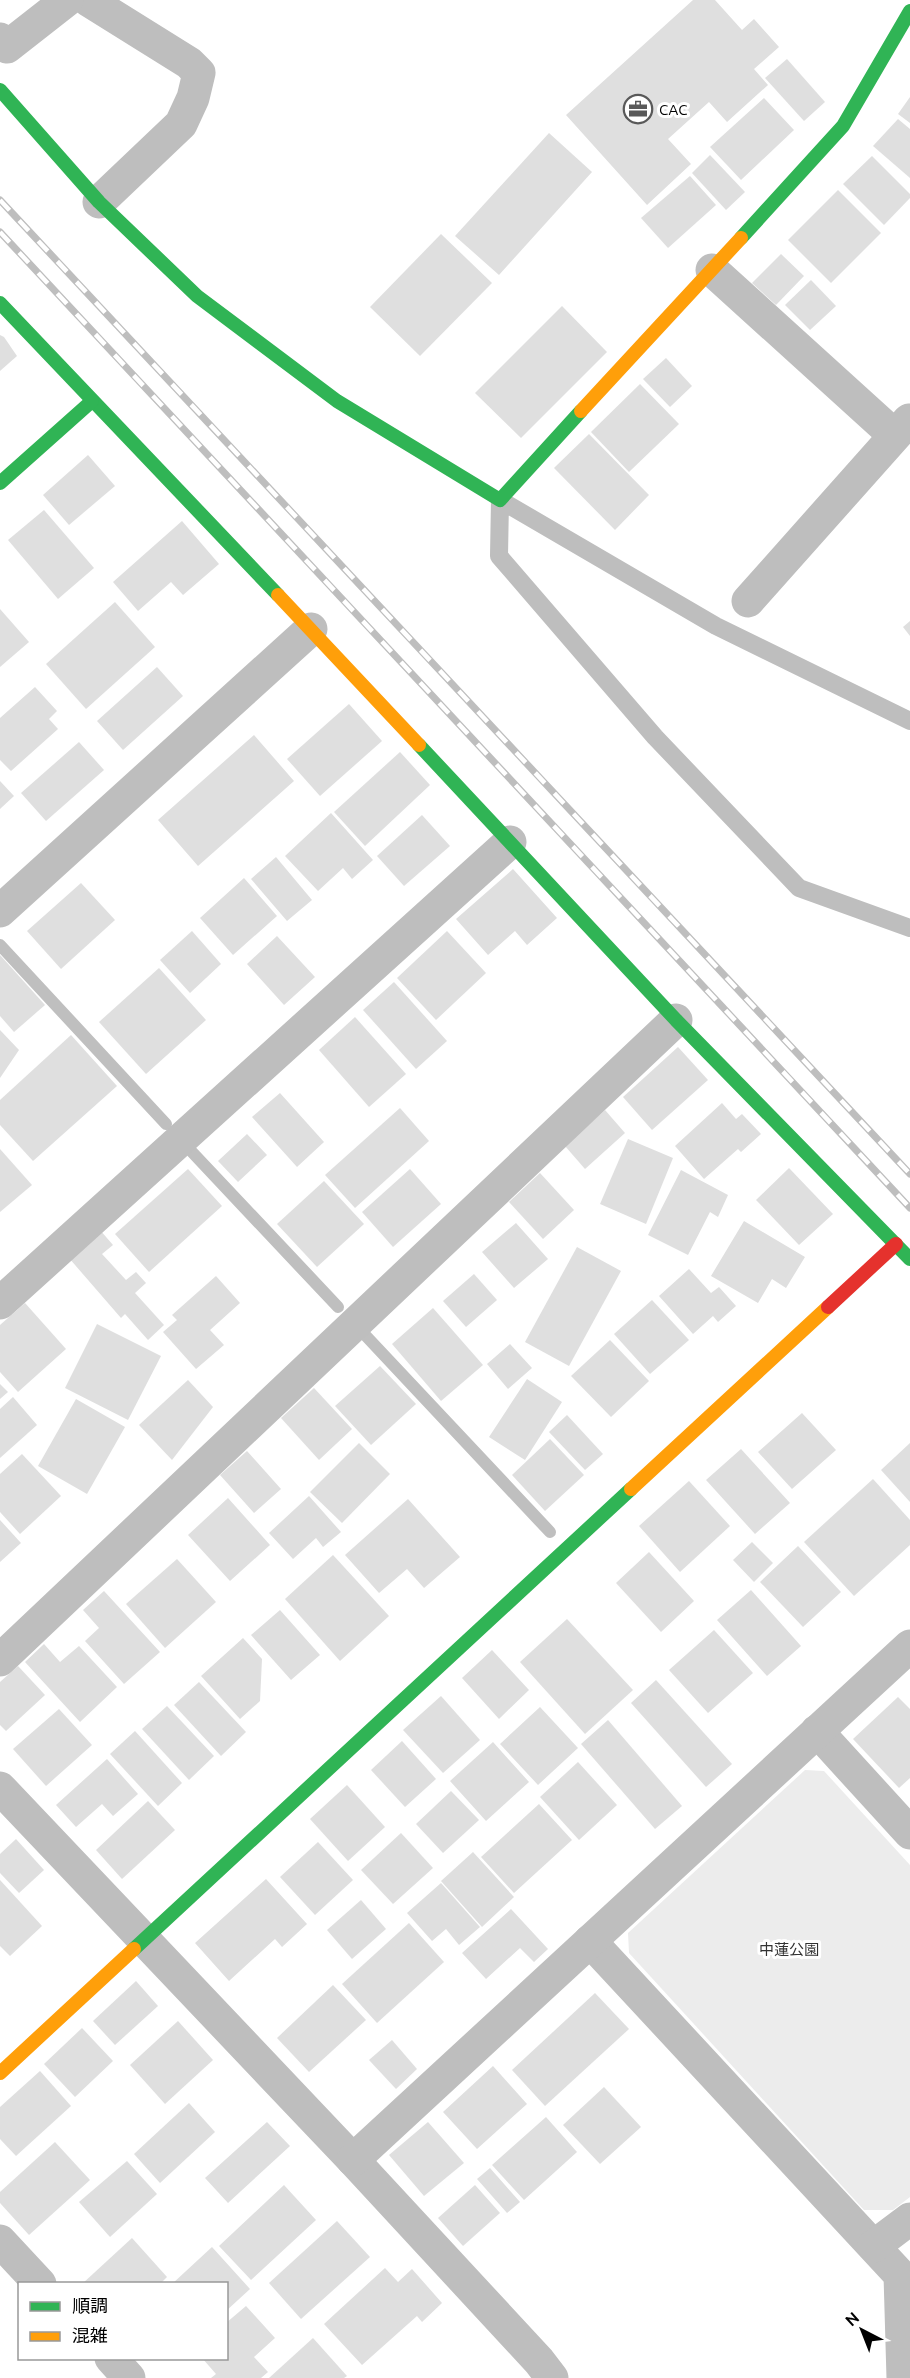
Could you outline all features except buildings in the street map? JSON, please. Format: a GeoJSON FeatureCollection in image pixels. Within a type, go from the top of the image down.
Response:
{"type":"FeatureCollection","features":[{"type":"Feature","properties":{"kind":"street"},"geometry":{"type":"LineString","coordinates":[[0,39],[7,47],[68,0]]}},
{"type":"Feature","properties":{"kind":"street"},"geometry":{"type":"LineString","coordinates":[[88,0],[189,63],[198,74],[193,98],[181,124],[99,202]]}},
{"type":"Feature","properties":{"kind":"street"},"geometry":{"type":"LineString","coordinates":[[0,90],[99,202],[197,296],[337,401],[500,500],[843,126],[910,10]]}},
{"type":"Feature","properties":{"kind":"street"},"geometry":{"type":"LineString","coordinates":[[712,270],[902,427],[748,601]]}},
{"type":"Feature","properties":{"kind":"street"},"geometry":{"type":"LineString","coordinates":[[0,303],[311,629],[676,1020],[910,1259]]}},
{"type":"Feature","properties":{"kind":"street"},"geometry":{"type":"LineString","coordinates":[[0,483],[92,401]]}},
{"type":"Feature","properties":{"kind":"street"},"geometry":{"type":"LineString","coordinates":[[0,910],[311,629]]}},
{"type":"Feature","properties":{"kind":"street"},"geometry":{"type":"LineString","coordinates":[[0,1303],[510,842]]}},
{"type":"Feature","properties":{"kind":"street"},"geometry":{"type":"LineString","coordinates":[[0,1660],[676,1020]]}},
{"type":"Feature","properties":{"kind":"street"},"geometry":{"type":"LineString","coordinates":[[0,2073],[896,1244]]}},
{"type":"Feature","properties":{"kind":"street"},"geometry":{"type":"LineString","coordinates":[[353,2160],[910,1646]]}},
{"type":"Feature","properties":{"kind":"street"},"geometry":{"type":"LineString","coordinates":[[817,1731],[910,1833]]}},
{"type":"Feature","properties":{"kind":"street"},"geometry":{"type":"LineString","coordinates":[[0,1788],[353,2160],[552,2378]]}},
{"type":"Feature","properties":{"kind":"street"},"geometry":{"type":"LineString","coordinates":[[590,1941],[900,2274],[903,2378]]}},
{"type":"Feature","properties":{"kind":"street"},"geometry":{"type":"LineString","coordinates":[[874,2246],[910,2219]]}},
{"type":"Feature","properties":{"kind":"street"},"geometry":{"type":"LineString","coordinates":[[0,2241],[39,2282]]}},
{"type":"Feature","properties":{"kind":"street"},"geometry":{"type":"LineString","coordinates":[[113,2360],[129,2378]]}},
{"type":"Feature","properties":{"kind":"lane"},"geometry":{"type":"LineString","coordinates":[[910,721],[716,626],[500,500],[499,556],[655,737],[790,880],[799,888],[910,928]]}},
{"type":"Feature","properties":{"kind":"green space","name":"中蓮公園"},"geometry":{"type":"Polygon","coordinates":[[[805,1770],[824,1771],[910,1865],[910,2197],[893,2210],[864,2210],[629,1953],[628,1933],[805,1770]]]}},
{"type":"Feature","properties":{"kind":"waterway"},"geometry":{"type":"LineString","coordinates":[[0,945],[166,1124]]}},
{"type":"Feature","properties":{"kind":"waterway"},"geometry":{"type":"LineString","coordinates":[[192,1152],[338,1307]]}},
{"type":"Feature","properties":{"kind":"waterway"},"geometry":{"type":"LineString","coordinates":[[366,1336],[550,1532]]}},
{"type":"Feature","properties":{"kind":"railway"},"geometry":{"type":"LineString","coordinates":[[0,200],[910,1174]]}},
{"type":"Feature","properties":{"kind":"railway"},"geometry":{"type":"LineString","coordinates":[[0,232],[910,1208]]}},
{"type":"Feature","properties":{"kind":"traffic: fast"},"geometry":{"type":"LineString","coordinates":[[741,238],[843,126],[910,11]]}},
{"type":"Feature","properties":{"kind":"traffic: fast"},"geometry":{"type":"LineString","coordinates":[[0,90],[99,202],[197,296],[337,401],[500,500],[581,411]]}},
{"type":"Feature","properties":{"kind":"traffic: fast"},"geometry":{"type":"LineString","coordinates":[[0,303],[278,595]]}},
{"type":"Feature","properties":{"kind":"traffic: fast"},"geometry":{"type":"LineString","coordinates":[[0,483],[92,401]]}},
{"type":"Feature","properties":{"kind":"traffic: fast"},"geometry":{"type":"LineString","coordinates":[[419,745],[676,1020],[910,1259]]}},
{"type":"Feature","properties":{"kind":"traffic: fast"},"geometry":{"type":"LineString","coordinates":[[134,1949],[631,1489]]}},
{"type":"Feature","properties":{"kind":"traffic: slow"},"geometry":{"type":"LineString","coordinates":[[581,411],[741,238]]}},
{"type":"Feature","properties":{"kind":"traffic: slow"},"geometry":{"type":"LineString","coordinates":[[278,595],[419,745]]}},
{"type":"Feature","properties":{"kind":"traffic: slow"},"geometry":{"type":"LineString","coordinates":[[631,1489],[828,1307]]}},
{"type":"Feature","properties":{"kind":"traffic: slow"},"geometry":{"type":"LineString","coordinates":[[0,2073],[134,1949]]}},
{"type":"Feature","properties":{"kind":"traffic: jam"},"geometry":{"type":"LineString","coordinates":[[828,1307],[896,1244]]}},
{"type":"Feature","properties":{"kind":"place","name":"CAC"},"geometry":{"type":"Point","coordinates":[638,109]}}]}
